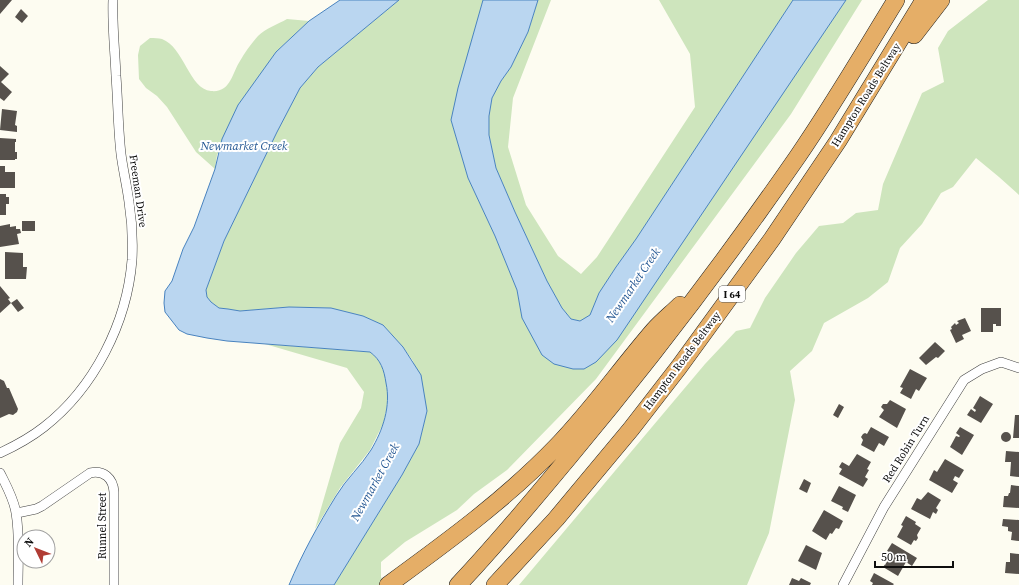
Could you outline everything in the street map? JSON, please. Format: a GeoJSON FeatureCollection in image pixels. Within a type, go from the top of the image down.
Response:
{"type":"FeatureCollection","features":[{"type":"Feature","properties":{"kind":"highway","name":"I 64"},"geometry":{"type":"LineString","coordinates":[[458,585],[521,515],[642,368],[718,269],[799,154],[896,0]]}},
{"type":"Feature","properties":{"kind":"highway","name":"Hampton Roads Beltway"},"geometry":{"type":"LineString","coordinates":[[495,585],[556,519],[631,429],[679,367],[772,239],[838,141],[924,0]]}},
{"type":"Feature","properties":{"kind":"highway"},"geometry":{"type":"LineString","coordinates":[[859,106],[941,0]]}},
{"type":"Feature","properties":{"kind":"highway"},"geometry":{"type":"LineString","coordinates":[[389,585],[490,508],[536,467],[590,409],[655,330],[718,269]]}},
{"type":"Feature","properties":{"kind":"street","name":"Freeman Drive"},"geometry":{"type":"LineString","coordinates":[[0,454],[23,442],[44,426],[81,391],[108,345],[127,292],[132,260],[132,234],[129,201],[121,152],[113,0]]}},
{"type":"Feature","properties":{"kind":"street","name":"Red Robin Turn"},"geometry":{"type":"LineString","coordinates":[[843,585],[884,507],[964,380],[982,369],[1001,362],[1019,368]]}},
{"type":"Feature","properties":{"kind":"street"},"geometry":{"type":"LineString","coordinates":[[0,472],[8,489],[16,513],[18,585]]}},
{"type":"Feature","properties":{"kind":"street","name":"Runnel Street"},"geometry":{"type":"LineString","coordinates":[[16,513],[36,509],[42,506],[90,473],[99,472],[107,476],[112,483],[114,492],[114,585]]}},
{"type":"Feature","properties":{"kind":"green space"},"geometry":{"type":"Polygon","coordinates":[[[399,0],[483,0],[451,120],[468,178],[495,236],[517,290],[522,318],[554,364],[831,22],[846,0],[862,0],[791,114],[596,379],[507,470],[474,494],[457,510],[405,542],[381,562],[381,577],[385,585],[334,585],[402,475],[419,444],[427,411],[413,361],[403,347],[383,325],[363,316],[331,308],[289,307],[240,311],[219,308],[207,297],[206,290],[224,241],[300,88],[318,67],[399,0]]]}},
{"type":"Feature","properties":{"kind":"green space"},"geometry":{"type":"Polygon","coordinates":[[[538,0],[551,0],[513,98],[508,147],[526,205],[558,256],[581,274],[597,257],[695,107],[690,54],[659,0],[793,0],[599,293],[590,315],[581,321],[571,319],[562,308],[547,281],[496,168],[489,135],[489,116],[492,98],[501,81],[511,67],[528,32],[538,0]]]}},
{"type":"Feature","properties":{"kind":"green space"},"geometry":{"type":"Polygon","coordinates":[[[988,0],[1019,0],[1019,195],[976,158],[953,187],[941,193],[922,224],[900,248],[888,282],[868,298],[824,323],[812,351],[790,371],[795,400],[769,533],[747,585],[519,585],[705,364],[736,331],[750,328],[765,298],[796,253],[819,226],[843,223],[856,213],[878,210],[883,184],[922,93],[944,82],[938,48],[948,31],[988,0]]]}},
{"type":"Feature","properties":{"kind":"green space"},"geometry":{"type":"Polygon","coordinates":[[[287,19],[309,21],[276,52],[217,155],[215,169],[196,152],[167,107],[157,96],[146,88],[139,79],[138,55],[140,46],[150,38],[162,39],[170,43],[197,83],[203,89],[218,91],[227,86],[237,66],[258,36],[287,19]]]}},
{"type":"Feature","properties":{"kind":"green space"},"geometry":{"type":"Polygon","coordinates":[[[265,344],[370,352],[377,358],[384,370],[389,395],[384,422],[370,450],[340,488],[315,529],[340,443],[361,408],[364,392],[347,368],[265,344]]]}},
{"type":"Feature","properties":{"kind":"water","name":"Newmarket Creek"},"geometry":{"type":"Polygon","coordinates":[[[340,0],[399,0],[318,67],[300,88],[224,241],[206,290],[207,297],[219,308],[240,311],[289,307],[331,308],[363,316],[383,325],[403,347],[421,375],[427,411],[419,444],[402,475],[334,585],[289,585],[305,551],[329,507],[344,484],[367,456],[379,434],[387,409],[387,392],[383,370],[377,358],[370,352],[227,341],[187,334],[179,330],[165,312],[165,291],[172,281],[183,249],[194,227],[215,169],[222,139],[238,105],[276,52],[309,21],[340,0]]]}},
{"type":"Feature","properties":{"kind":"water","name":"Newmarket Creek"},"geometry":{"type":"Polygon","coordinates":[[[483,0],[538,0],[528,32],[511,67],[501,81],[492,98],[489,116],[489,135],[496,168],[547,281],[562,308],[571,319],[580,321],[590,315],[599,293],[793,0],[846,0],[617,340],[596,362],[584,369],[573,369],[554,364],[542,355],[522,318],[517,290],[495,236],[468,178],[451,120],[458,88],[483,0]]]}},
{"type":"Feature","properties":{"kind":"building"},"geometry":{"type":"Polygon","coordinates":[[[0,0],[12,0],[0,14],[0,0]]]}},
{"type":"Feature","properties":{"kind":"building"},"geometry":{"type":"Polygon","coordinates":[[[21,9],[28,16],[22,23],[15,17],[21,9]]]}},
{"type":"Feature","properties":{"kind":"building"},"geometry":{"type":"Polygon","coordinates":[[[0,66],[9,74],[1,82],[12,92],[4,101],[0,98],[0,66]]]}},
{"type":"Feature","properties":{"kind":"building"},"geometry":{"type":"Polygon","coordinates":[[[2,109],[17,111],[15,125],[17,126],[17,132],[0,130],[2,109]]]}},
{"type":"Feature","properties":{"kind":"building"},"geometry":{"type":"Polygon","coordinates":[[[0,138],[16,139],[15,152],[17,152],[17,159],[0,160],[0,138]]]}},
{"type":"Feature","properties":{"kind":"building"},"geometry":{"type":"Polygon","coordinates":[[[0,166],[5,166],[5,172],[15,172],[15,188],[0,188],[0,166]]]}},
{"type":"Feature","properties":{"kind":"building"},"geometry":{"type":"Polygon","coordinates":[[[0,194],[6,194],[6,197],[9,197],[9,204],[6,204],[6,215],[0,215],[0,194]]]}},
{"type":"Feature","properties":{"kind":"building"},"geometry":{"type":"Polygon","coordinates":[[[22,221],[35,221],[35,231],[22,231],[22,221]]]}},
{"type":"Feature","properties":{"kind":"building"},"geometry":{"type":"Polygon","coordinates":[[[10,224],[10,227],[16,226],[16,229],[20,229],[21,233],[17,234],[19,244],[0,247],[0,226],[10,224]]]}},
{"type":"Feature","properties":{"kind":"building"},"geometry":{"type":"Polygon","coordinates":[[[5,252],[23,253],[23,267],[27,267],[26,279],[5,279],[5,252]]]}},
{"type":"Feature","properties":{"kind":"building"},"geometry":{"type":"Polygon","coordinates":[[[0,286],[10,298],[8,299],[11,303],[0,313],[0,286]]]}},
{"type":"Feature","properties":{"kind":"building"},"geometry":{"type":"Polygon","coordinates":[[[17,299],[24,308],[18,312],[11,303],[17,299]]]}},
{"type":"Feature","properties":{"kind":"building"},"geometry":{"type":"Polygon","coordinates":[[[981,308],[1001,308],[1001,326],[996,326],[996,324],[993,324],[993,332],[981,332],[981,308]]]}},
{"type":"Feature","properties":{"kind":"building"},"geometry":{"type":"Polygon","coordinates":[[[965,318],[971,331],[962,335],[964,339],[956,343],[950,330],[952,329],[951,327],[955,323],[956,325],[959,323],[957,321],[965,318]]]}},
{"type":"Feature","properties":{"kind":"building"},"geometry":{"type":"Polygon","coordinates":[[[935,342],[945,351],[938,358],[936,357],[926,365],[919,358],[935,342]]]}},
{"type":"Feature","properties":{"kind":"building"},"geometry":{"type":"Polygon","coordinates":[[[910,369],[927,378],[919,391],[916,389],[911,399],[900,393],[903,388],[900,387],[910,369]]]}},
{"type":"Feature","properties":{"kind":"building"},"geometry":{"type":"Polygon","coordinates":[[[0,379],[4,381],[7,388],[9,388],[18,409],[13,415],[9,414],[0,418],[0,379]]]}},
{"type":"Feature","properties":{"kind":"building"},"geometry":{"type":"Polygon","coordinates":[[[980,396],[993,404],[981,423],[967,415],[971,409],[975,412],[976,410],[973,408],[980,396]]]}},
{"type":"Feature","properties":{"kind":"building"},"geometry":{"type":"Polygon","coordinates":[[[890,400],[906,409],[897,428],[879,417],[884,410],[881,407],[883,404],[887,404],[890,400]]]}},
{"type":"Feature","properties":{"kind":"building"},"geometry":{"type":"Polygon","coordinates":[[[839,404],[844,407],[838,418],[833,415],[839,404]]]}},
{"type":"Feature","properties":{"kind":"building"},"geometry":{"type":"Polygon","coordinates":[[[1015,415],[1019,415],[1019,438],[1013,438],[1015,415]]]}},
{"type":"Feature","properties":{"kind":"building"},"geometry":{"type":"Polygon","coordinates":[[[871,427],[889,437],[884,446],[879,443],[874,452],[861,445],[863,440],[861,437],[865,433],[867,434],[871,427]]]}},
{"type":"Feature","properties":{"kind":"building"},"geometry":{"type":"Polygon","coordinates":[[[960,427],[974,435],[962,455],[950,447],[956,436],[960,436],[956,433],[960,427]]]}},
{"type":"Feature","properties":{"kind":"building"},"geometry":{"type":"Polygon","coordinates":[[[1006,432],[1011,437],[1006,442],[1001,437],[1006,432]]]}},
{"type":"Feature","properties":{"kind":"building"},"geometry":{"type":"Polygon","coordinates":[[[1006,451],[1019,452],[1019,477],[1010,476],[1011,462],[1005,462],[1006,451]]]}},
{"type":"Feature","properties":{"kind":"building"},"geometry":{"type":"Polygon","coordinates":[[[857,454],[871,462],[865,477],[868,479],[863,487],[839,474],[842,469],[839,467],[842,462],[849,466],[857,454]]]}},
{"type":"Feature","properties":{"kind":"building"},"geometry":{"type":"Polygon","coordinates":[[[945,459],[964,470],[959,478],[955,476],[953,480],[958,483],[952,493],[929,480],[934,470],[937,472],[945,459]]]}},
{"type":"Feature","properties":{"kind":"building"},"geometry":{"type":"Polygon","coordinates":[[[804,479],[811,483],[807,493],[799,489],[804,479]]]}},
{"type":"Feature","properties":{"kind":"building"},"geometry":{"type":"Polygon","coordinates":[[[1011,485],[1019,486],[1019,508],[1003,507],[1004,496],[1008,496],[1010,493],[1011,485]]]}},
{"type":"Feature","properties":{"kind":"building"},"geometry":{"type":"Polygon","coordinates":[[[839,486],[856,495],[848,512],[842,509],[843,507],[831,501],[839,486]]]}},
{"type":"Feature","properties":{"kind":"building"},"geometry":{"type":"Polygon","coordinates":[[[928,492],[941,500],[936,508],[938,510],[936,514],[933,512],[930,519],[911,509],[917,498],[921,500],[928,492]]]}},
{"type":"Feature","properties":{"kind":"building"},"geometry":{"type":"Polygon","coordinates":[[[824,510],[843,521],[839,529],[836,528],[832,534],[830,533],[826,540],[812,531],[824,510]]]}},
{"type":"Feature","properties":{"kind":"building"},"geometry":{"type":"Polygon","coordinates":[[[906,516],[916,522],[915,524],[921,528],[917,535],[918,538],[916,541],[914,540],[911,545],[897,537],[906,516]]]}},
{"type":"Feature","properties":{"kind":"building"},"geometry":{"type":"Polygon","coordinates":[[[1003,519],[1019,520],[1019,541],[1011,540],[1012,532],[1008,531],[1008,527],[1002,526],[1003,519]]]}},
{"type":"Feature","properties":{"kind":"building"},"geometry":{"type":"Polygon","coordinates":[[[892,543],[917,558],[912,566],[906,562],[898,576],[883,567],[890,558],[891,553],[887,551],[892,543]]]}},
{"type":"Feature","properties":{"kind":"building"},"geometry":{"type":"Polygon","coordinates":[[[806,545],[822,553],[816,570],[798,561],[806,545]]]}},
{"type":"Feature","properties":{"kind":"building"},"geometry":{"type":"Polygon","coordinates":[[[1010,553],[1019,554],[1019,574],[1005,573],[1006,562],[1010,562],[1010,553]]]}},
{"type":"Feature","properties":{"kind":"building"},"geometry":{"type":"Polygon","coordinates":[[[874,573],[894,584],[872,585],[873,583],[870,581],[874,573]]]}},
{"type":"Feature","properties":{"kind":"building"},"geometry":{"type":"Polygon","coordinates":[[[792,578],[799,581],[801,578],[811,583],[810,585],[789,585],[792,578]]]}}]}
